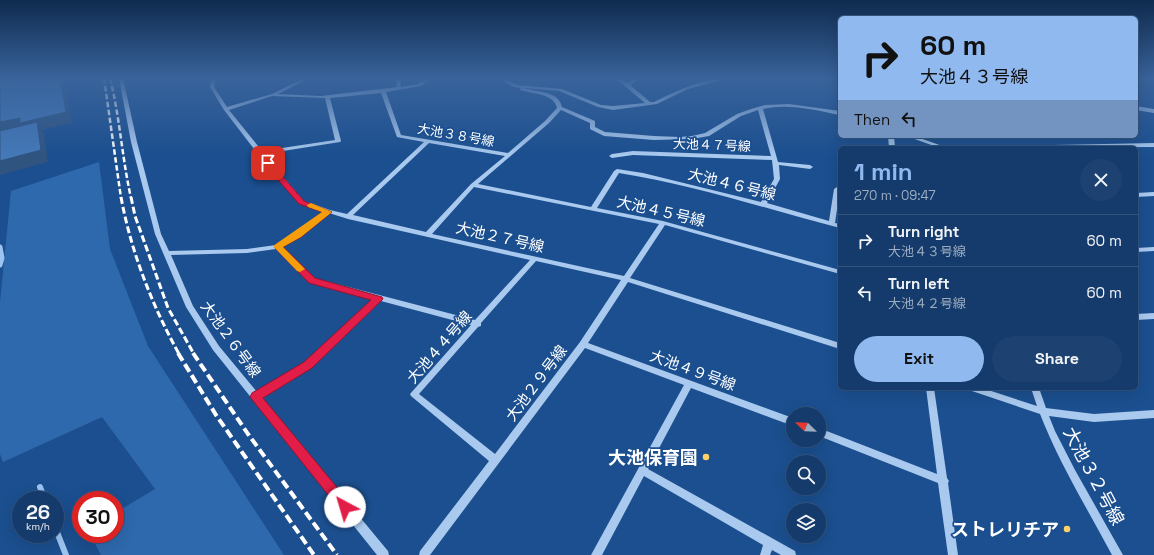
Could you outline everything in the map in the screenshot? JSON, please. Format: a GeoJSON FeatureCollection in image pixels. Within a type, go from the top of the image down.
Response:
{"type":"FeatureCollection","features":[{"type":"Feature","properties":{"kind":"street","name":"大池２６号線"},"geometry":{"type":"LineString","coordinates":[[127,104],[148,195],[166,253],[190,307],[216,348],[384,555]]}},
{"type":"Feature","properties":{"kind":"street","name":"大池２７号線"},"geometry":{"type":"LineString","coordinates":[[223,104],[260,153],[302,202],[328,212],[348,217],[626,279],[838,345]]}},
{"type":"Feature","properties":{"kind":"street"},"geometry":{"type":"LineString","coordinates":[[226,109],[242,104]]}},
{"type":"Feature","properties":{"kind":"street"},"geometry":{"type":"LineString","coordinates":[[260,153],[338,141],[329,104]]}},
{"type":"Feature","properties":{"kind":"street","name":"大池３８号線"},"geometry":{"type":"LineString","coordinates":[[388,104],[399,136],[509,155]]}},
{"type":"Feature","properties":{"kind":"street"},"geometry":{"type":"LineString","coordinates":[[509,155],[547,122],[560,108],[560,104]]}},
{"type":"Feature","properties":{"kind":"street"},"geometry":{"type":"LineString","coordinates":[[595,104],[613,108],[649,104]]}},
{"type":"Feature","properties":{"kind":"street"},"geometry":{"type":"LineString","coordinates":[[560,108],[593,122],[592,128],[604,134],[687,138],[703,136],[736,117],[760,108],[779,104]]}},
{"type":"Feature","properties":{"kind":"street"},"geometry":{"type":"LineString","coordinates":[[788,104],[838,113]]}},
{"type":"Feature","properties":{"kind":"street"},"geometry":{"type":"LineString","coordinates":[[760,108],[775,161],[777,179],[762,204]]}},
{"type":"Feature","properties":{"kind":"street"},"geometry":{"type":"LineString","coordinates":[[1138,108],[1154,111]]}},
{"type":"Feature","properties":{"kind":"street"},"geometry":{"type":"LineString","coordinates":[[915,138],[939,146]]}},
{"type":"Feature","properties":{"kind":"street"},"geometry":{"type":"LineString","coordinates":[[348,217],[427,142]]}},
{"type":"Feature","properties":{"kind":"street"},"geometry":{"type":"LineString","coordinates":[[1102,146],[1154,145]]}},
{"type":"Feature","properties":{"kind":"street","name":"大池４７号線"},"geometry":{"type":"LineString","coordinates":[[612,156],[633,153],[775,161],[810,167]]}},
{"type":"Feature","properties":{"kind":"street","name":"大池３８号線"},"geometry":{"type":"LineString","coordinates":[[428,234],[473,185],[509,155]]}},
{"type":"Feature","properties":{"kind":"street","name":"大池４６号線"},"geometry":{"type":"LineString","coordinates":[[593,209],[617,170],[762,204],[838,226]]}},
{"type":"Feature","properties":{"kind":"street","name":"大池４５号線"},"geometry":{"type":"LineString","coordinates":[[473,185],[663,223],[838,271]]}},
{"type":"Feature","properties":{"kind":"street"},"geometry":{"type":"LineString","coordinates":[[832,224],[837,189]]}},
{"type":"Feature","properties":{"kind":"street"},"geometry":{"type":"LineString","coordinates":[[1138,195],[1154,194]]}},
{"type":"Feature","properties":{"kind":"street"},"geometry":{"type":"LineString","coordinates":[[166,253],[246,251],[278,246],[298,235],[328,212]]}},
{"type":"Feature","properties":{"kind":"street","name":"大池２９号線"},"geometry":{"type":"LineString","coordinates":[[424,555],[583,344],[663,223]]}},
{"type":"Feature","properties":{"kind":"street"},"geometry":{"type":"LineString","coordinates":[[278,246],[312,280],[478,324]]}},
{"type":"Feature","properties":{"kind":"street"},"geometry":{"type":"LineString","coordinates":[[1138,250],[1154,249]]}},
{"type":"Feature","properties":{"kind":"street","name":"大池４４号線"},"geometry":{"type":"LineString","coordinates":[[495,460],[414,394],[478,324],[535,258]]}},
{"type":"Feature","properties":{"kind":"street"},"geometry":{"type":"LineString","coordinates":[[256,397],[308,365],[379,299]]}},
{"type":"Feature","properties":{"kind":"street"},"geometry":{"type":"LineString","coordinates":[[1138,317],[1154,316]]}},
{"type":"Feature","properties":{"kind":"street","name":"大池４９号線"},"geometry":{"type":"LineString","coordinates":[[583,344],[786,419]]}},
{"type":"Feature","properties":{"kind":"street"},"geometry":{"type":"LineString","coordinates":[[596,555],[689,384]]}},
{"type":"Feature","properties":{"kind":"street"},"geometry":{"type":"LineString","coordinates":[[930,390],[953,555]]}},
{"type":"Feature","properties":{"kind":"street"},"geometry":{"type":"LineString","coordinates":[[978,390],[1042,411],[1094,418],[1154,414]]}},
{"type":"Feature","properties":{"kind":"street","name":"大池３２号線"},"geometry":{"type":"LineString","coordinates":[[1036,390],[1042,411],[1069,466],[1118,555]]}},
{"type":"Feature","properties":{"kind":"street"},"geometry":{"type":"LineString","coordinates":[[826,435],[944,482]]}},
{"type":"Feature","properties":{"kind":"street"},"geometry":{"type":"LineString","coordinates":[[643,471],[791,555]]}},
{"type":"Feature","properties":{"kind":"street"},"geometry":{"type":"LineString","coordinates":[[765,555],[769,543]]}},
{"type":"Feature","properties":{"kind":"shaded area"},"geometry":{"type":"Polygon","coordinates":[[[99,162],[110,249],[148,346],[284,555],[101,555],[95,543],[124,543],[124,508],[155,489],[102,417],[3,462],[0,454],[0,302],[11,191],[99,162]]]}},
{"type":"Feature","properties":{"kind":"building"},"geometry":{"type":"Polygon","coordinates":[[[0,104],[65,104],[66,112],[20,123],[20,118],[0,122],[0,104]]]}},
{"type":"Feature","properties":{"kind":"building"},"geometry":{"type":"Polygon","coordinates":[[[37,122],[41,150],[0,161],[0,131],[37,122]]]}},
{"type":"Feature","properties":{"kind":"waterway"},"geometry":{"type":"LineString","coordinates":[[0,247],[2,258],[0,265]]}},
{"type":"Feature","properties":{"kind":"waterway"},"geometry":{"type":"LineString","coordinates":[[40,487],[42,491]]}},
{"type":"Feature","properties":{"kind":"waterway"},"geometry":{"type":"LineString","coordinates":[[61,543],[66,555]]}},
{"type":"Feature","properties":{"kind":"railway"},"geometry":{"type":"LineString","coordinates":[[108,104],[121,198]]}},
{"type":"Feature","properties":{"kind":"railway"},"geometry":{"type":"LineString","coordinates":[[115,104],[131,198]]}},
{"type":"Feature","properties":{"kind":"railway"},"geometry":{"type":"LineString","coordinates":[[121,197],[130,238],[151,297],[179,354]]}},
{"type":"Feature","properties":{"kind":"railway"},"geometry":{"type":"LineString","coordinates":[[131,197],[135,216],[168,308],[194,354]]}},
{"type":"Feature","properties":{"kind":"railway"},"geometry":{"type":"LineString","coordinates":[[178,353],[216,415],[314,555]]}},
{"type":"Feature","properties":{"kind":"railway"},"geometry":{"type":"LineString","coordinates":[[193,353],[248,434],[337,555]]}},
{"type":"Feature","properties":{"kind":"slow traffic"},"geometry":{"type":"LineString","coordinates":[[300,269],[278,246],[298,235],[328,212],[311,205]]}},
{"type":"Feature","properties":{"kind":"place","name":"大池保育園"},"geometry":{"type":"Point","coordinates":[706,457]}},
{"type":"Feature","properties":{"kind":"place","name":"ストレリチア"},"geometry":{"type":"Point","coordinates":[1067,529]}},
{"type":"Feature","properties":{"kind":"route"},"geometry":{"type":"LineString","coordinates":[[268,163],[302,202],[328,212],[298,235],[278,246],[312,280],[379,299],[308,365],[256,397],[345,507]]}}]}
